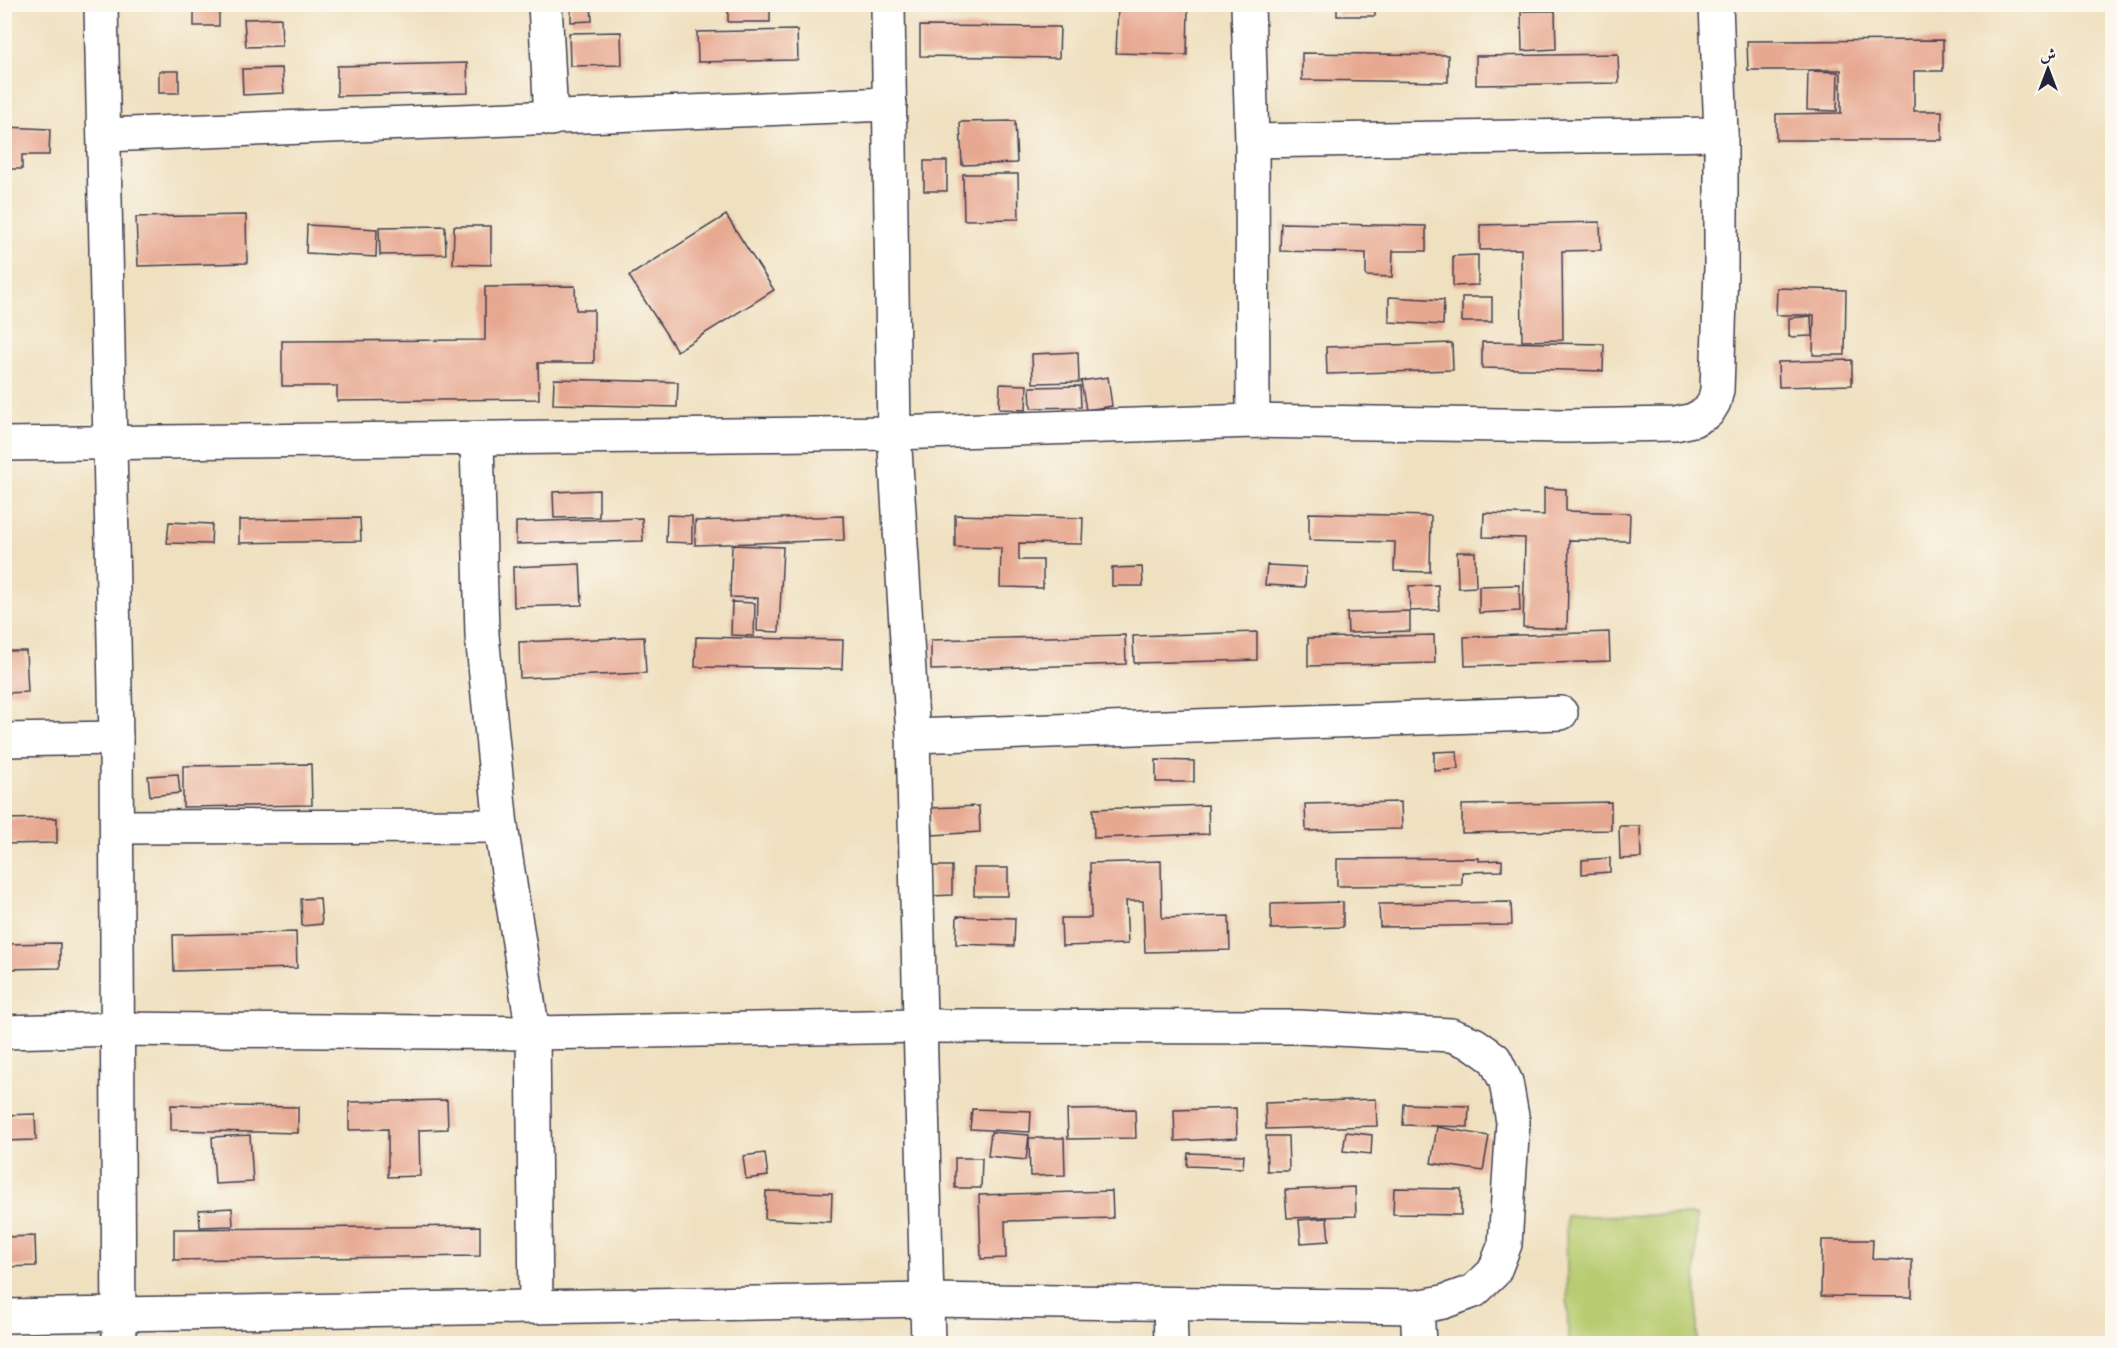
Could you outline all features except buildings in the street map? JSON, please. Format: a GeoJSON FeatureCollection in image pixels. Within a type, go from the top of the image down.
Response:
{"type":"FeatureCollection","features":[{"type":"Feature","properties":{"kind":"street"},"geometry":{"type":"LineString","coordinates":[[100,4],[117,738],[119,1329]]}},
{"type":"Feature","properties":{"kind":"street"},"geometry":{"type":"LineString","coordinates":[[545,4],[551,119]]}},
{"type":"Feature","properties":{"kind":"street"},"geometry":{"type":"LineString","coordinates":[[888,4],[894,434],[912,736],[928,1344]]}},
{"type":"Feature","properties":{"kind":"street"},"geometry":{"type":"LineString","coordinates":[[1248,4],[1252,141],[1253,421]]}},
{"type":"Feature","properties":{"kind":"street"},"geometry":{"type":"LineString","coordinates":[[4,444],[894,434],[1253,421],[1565,426],[1675,424],[1701,417],[1708,412],[1717,390],[1721,268],[1721,134],[1716,4]]}},
{"type":"Feature","properties":{"kind":"street"},"geometry":{"type":"LineString","coordinates":[[104,135],[890,104]]}},
{"type":"Feature","properties":{"kind":"street"},"geometry":{"type":"LineString","coordinates":[[1252,141],[1721,134]]}},
{"type":"Feature","properties":{"kind":"street"},"geometry":{"type":"LineString","coordinates":[[477,440],[482,635],[501,826],[533,1033],[536,1307]]}},
{"type":"Feature","properties":{"kind":"street"},"geometry":{"type":"LineString","coordinates":[[912,736],[1561,713]]}},
{"type":"Feature","properties":{"kind":"street"},"geometry":{"type":"LineString","coordinates":[[4,740],[117,738]]}},
{"type":"Feature","properties":{"kind":"street"},"geometry":{"type":"LineString","coordinates":[[117,827],[501,826]]}},
{"type":"Feature","properties":{"kind":"street"},"geometry":{"type":"LineString","coordinates":[[4,1032],[118,1029],[533,1033],[920,1026],[1298,1027],[1451,1035],[1474,1044],[1495,1059],[1506,1082],[1513,1122],[1504,1244],[1494,1272],[1474,1291],[1443,1302],[1418,1307],[928,1300],[536,1307],[119,1329],[4,1316]]}},
{"type":"Feature","properties":{"kind":"street"},"geometry":{"type":"LineString","coordinates":[[1170,1304],[1171,1344]]}},
{"type":"Feature","properties":{"kind":"street"},"geometry":{"type":"LineString","coordinates":[[1418,1307],[1419,1344]]}},
{"type":"Feature","properties":{"kind":"green space"},"geometry":{"type":"Polygon","coordinates":[[[1696,1215],[1697,1343],[1568,1343],[1566,1216],[1696,1215]]]}}]}
